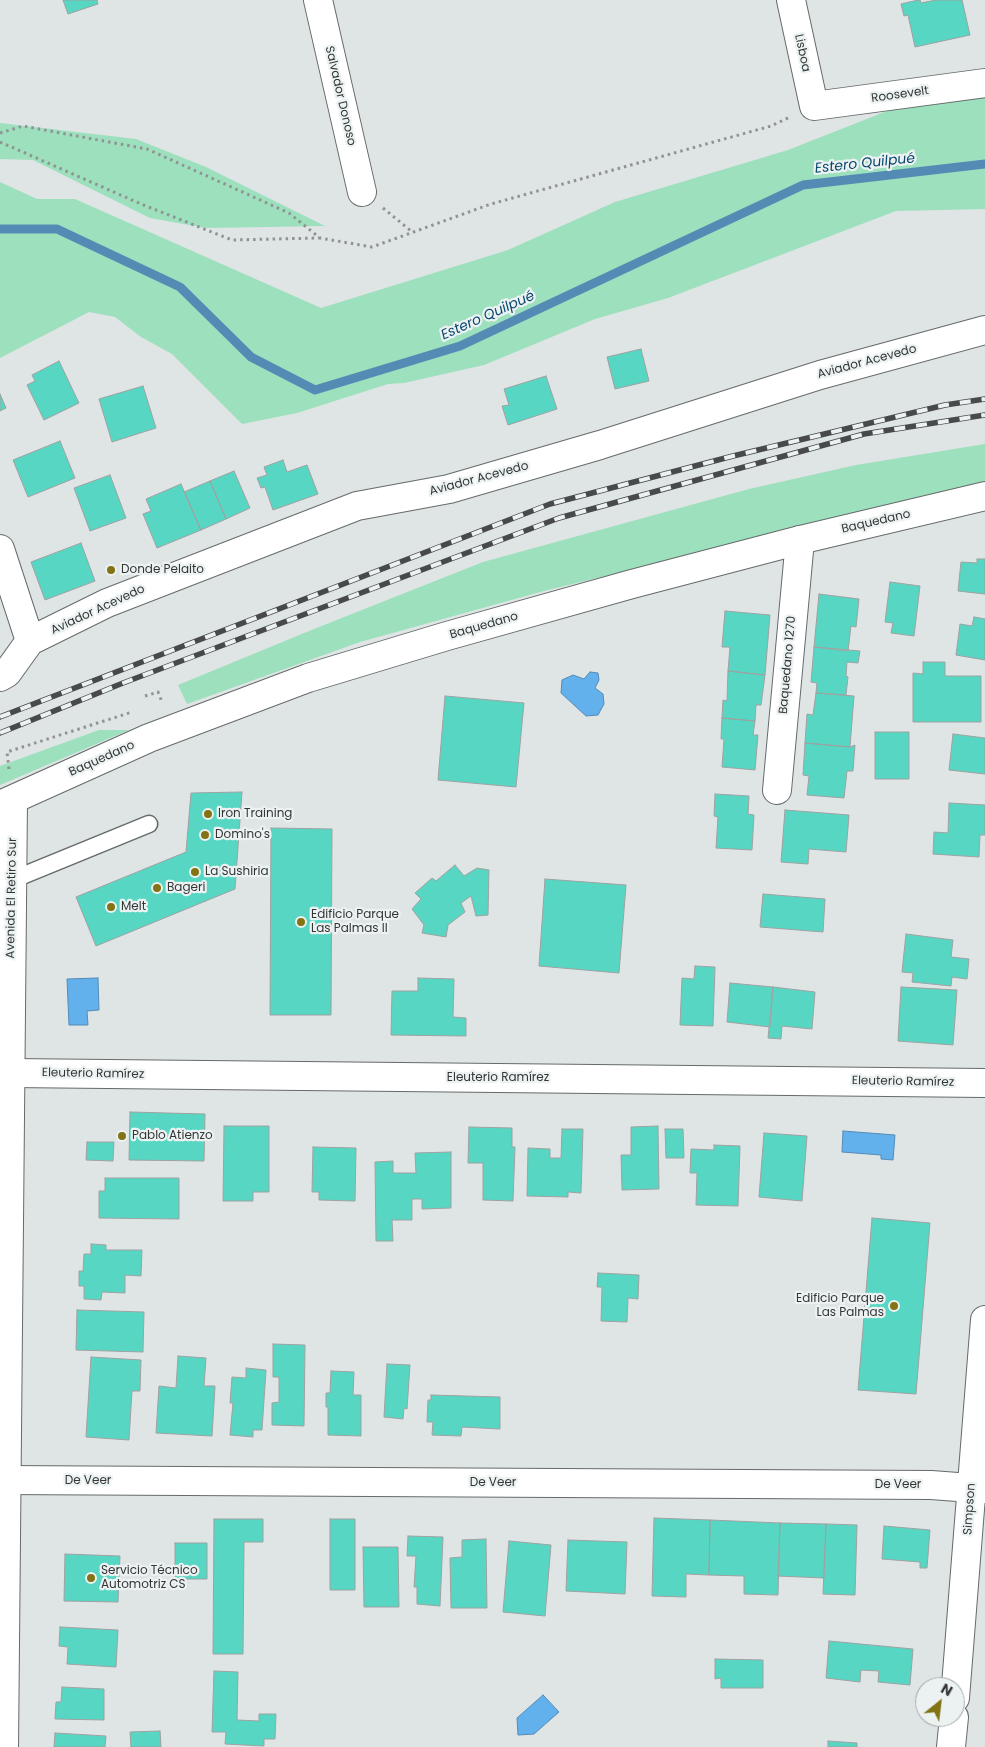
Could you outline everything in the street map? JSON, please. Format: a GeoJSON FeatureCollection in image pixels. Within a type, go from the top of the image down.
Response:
{"type":"FeatureCollection","features":[{"type":"Feature","properties":{"kind":"street","name":"Salvador Donoso"},"geometry":{"type":"LineString","coordinates":[[318,0],[362,192]]}},
{"type":"Feature","properties":{"kind":"street","name":"Lisboa"},"geometry":{"type":"LineString","coordinates":[[791,0],[814,106]]}},
{"type":"Feature","properties":{"kind":"street","name":"Roosevelt"},"geometry":{"type":"LineString","coordinates":[[814,106],[985,83]]}},
{"type":"Feature","properties":{"kind":"street","name":"Aviador Acevedo"},"geometry":{"type":"LineString","coordinates":[[0,677],[7,674],[30,642],[107,603],[357,506],[449,489],[600,446],[820,375],[985,330]]}},
{"type":"Feature","properties":{"kind":"street","name":"Baquedano"},"geometry":{"type":"LineString","coordinates":[[6,803],[149,738],[308,678],[632,584],[800,540],[985,496]]}},
{"type":"Feature","properties":{"kind":"street","name":"Baquedano 1270"},"geometry":{"type":"LineString","coordinates":[[777,790],[800,540]]}},
{"type":"Feature","properties":{"kind":"street"},"geometry":{"type":"LineString","coordinates":[[0,549],[30,642]]}},
{"type":"Feature","properties":{"kind":"street","name":"Avenida El Retiro Sur"},"geometry":{"type":"LineString","coordinates":[[4,1747],[5,1106],[10,1073],[12,880],[6,803]]}},
{"type":"Feature","properties":{"kind":"street","name":"Eleuterio Ramírez"},"geometry":{"type":"LineString","coordinates":[[10,1073],[985,1083]]}},
{"type":"Feature","properties":{"kind":"street","name":"Simpson"},"geometry":{"type":"LineString","coordinates":[[957,1677],[978,1488],[985,1320]]}},
{"type":"Feature","properties":{"kind":"street","name":"De Veer"},"geometry":{"type":"LineString","coordinates":[[3,1480],[931,1485],[978,1488]]}},
{"type":"Feature","properties":{"kind":"street"},"geometry":{"type":"LineString","coordinates":[[951,1747],[953,1727]]}},
{"type":"Feature","properties":{"kind":"lane"},"geometry":{"type":"LineString","coordinates":[[12,880],[148,824]]}},
{"type":"Feature","properties":{"kind":"path"},"geometry":{"type":"LineString","coordinates":[[0,142],[141,204],[232,240],[320,238],[372,247],[492,204],[770,126],[814,106]]}},
{"type":"Feature","properties":{"kind":"path"},"geometry":{"type":"LineString","coordinates":[[0,133],[23,126],[147,149],[290,212],[320,238]]}},
{"type":"Feature","properties":{"kind":"path"},"geometry":{"type":"LineString","coordinates":[[362,192],[412,232]]}},
{"type":"Feature","properties":{"kind":"path"},"geometry":{"type":"LineString","coordinates":[[145,696],[158,692],[162,703]]}},
{"type":"Feature","properties":{"kind":"path"},"geometry":{"type":"LineString","coordinates":[[6,803],[7,752],[134,711]]}},
{"type":"Feature","properties":{"kind":"green space"},"geometry":{"type":"Polygon","coordinates":[[[985,96],[985,209],[896,211],[668,298],[595,319],[484,365],[404,383],[388,384],[297,413],[242,424],[172,354],[141,337],[115,317],[89,312],[0,358],[0,182],[37,199],[75,199],[321,308],[508,250],[615,202],[788,150],[892,109],[985,96]]]}},
{"type":"Feature","properties":{"kind":"green space"},"geometry":{"type":"Polygon","coordinates":[[[0,123],[136,139],[206,167],[325,226],[206,228],[150,218],[33,160],[0,159],[0,123]]]}},
{"type":"Feature","properties":{"kind":"green space"},"geometry":{"type":"Polygon","coordinates":[[[985,444],[985,483],[544,591],[360,642],[187,704],[178,685],[483,562],[749,489],[856,465],[985,444]]]}},
{"type":"Feature","properties":{"kind":"green space"},"geometry":{"type":"Polygon","coordinates":[[[99,730],[129,730],[0,785],[0,766],[99,730]]]}},
{"type":"Feature","properties":{"kind":"water"},"geometry":{"type":"Polygon","coordinates":[[[590,672],[598,673],[599,680],[595,688],[603,694],[604,704],[598,715],[586,716],[561,693],[562,680],[573,675],[584,679],[590,672]]]}},
{"type":"Feature","properties":{"kind":"water"},"geometry":{"type":"Polygon","coordinates":[[[98,978],[99,1010],[87,1011],[88,1025],[69,1025],[67,979],[98,978]]]}},
{"type":"Feature","properties":{"kind":"water"},"geometry":{"type":"Polygon","coordinates":[[[843,1131],[895,1135],[893,1160],[881,1159],[881,1155],[842,1152],[843,1131]]]}},
{"type":"Feature","properties":{"kind":"water"},"geometry":{"type":"Polygon","coordinates":[[[543,1695],[559,1712],[534,1734],[518,1735],[517,1718],[543,1695]]]}},
{"type":"Feature","properties":{"kind":"building"},"geometry":{"type":"Polygon","coordinates":[[[63,0],[97,0],[98,4],[68,14],[63,0]]]}},
{"type":"Feature","properties":{"kind":"building"},"geometry":{"type":"Polygon","coordinates":[[[918,0],[921,3],[936,0],[962,0],[970,35],[915,47],[908,15],[904,16],[901,4],[918,0]]]}},
{"type":"Feature","properties":{"kind":"building"},"geometry":{"type":"Polygon","coordinates":[[[641,349],[649,381],[615,389],[607,357],[641,349]]]}},
{"type":"Feature","properties":{"kind":"building"},"geometry":{"type":"Polygon","coordinates":[[[59,361],[79,403],[44,420],[27,385],[35,381],[32,375],[59,361]]]}},
{"type":"Feature","properties":{"kind":"building"},"geometry":{"type":"Polygon","coordinates":[[[546,376],[557,409],[508,425],[502,406],[509,405],[504,389],[546,376]]]}},
{"type":"Feature","properties":{"kind":"building"},"geometry":{"type":"Polygon","coordinates":[[[143,386],[156,428],[112,442],[99,399],[143,386]]]}},
{"type":"Feature","properties":{"kind":"building"},"geometry":{"type":"Polygon","coordinates":[[[0,394],[6,408],[0,411],[0,394]]]}},
{"type":"Feature","properties":{"kind":"building"},"geometry":{"type":"Polygon","coordinates":[[[60,441],[75,478],[28,497],[13,460],[60,441]]]}},
{"type":"Feature","properties":{"kind":"building"},"geometry":{"type":"Polygon","coordinates":[[[283,460],[287,472],[307,465],[318,494],[273,510],[265,487],[261,488],[257,478],[267,475],[264,467],[283,460]]]}},
{"type":"Feature","properties":{"kind":"building"},"geometry":{"type":"Polygon","coordinates":[[[234,471],[250,508],[226,519],[210,481],[234,471]]]}},
{"type":"Feature","properties":{"kind":"building"},"geometry":{"type":"Polygon","coordinates":[[[110,475],[126,518],[90,531],[74,488],[110,475]]]}},
{"type":"Feature","properties":{"kind":"building"},"geometry":{"type":"Polygon","coordinates":[[[210,481],[226,519],[201,530],[184,492],[210,481]]]}},
{"type":"Feature","properties":{"kind":"building"},"geometry":{"type":"Polygon","coordinates":[[[181,484],[201,530],[157,548],[143,514],[151,511],[146,499],[181,484]]]}},
{"type":"Feature","properties":{"kind":"building"},"geometry":{"type":"Polygon","coordinates":[[[81,543],[95,581],[45,600],[31,562],[81,543]]]}},
{"type":"Feature","properties":{"kind":"building"},"geometry":{"type":"Polygon","coordinates":[[[977,559],[985,559],[985,594],[958,591],[961,562],[977,563],[977,559]]]}},
{"type":"Feature","properties":{"kind":"building"},"geometry":{"type":"Polygon","coordinates":[[[890,582],[920,586],[914,636],[891,633],[893,623],[885,622],[890,582]]]}},
{"type":"Feature","properties":{"kind":"building"},"geometry":{"type":"Polygon","coordinates":[[[819,594],[859,599],[856,627],[851,626],[848,651],[814,647],[819,594]]]}},
{"type":"Feature","properties":{"kind":"building"},"geometry":{"type":"Polygon","coordinates":[[[725,611],[770,615],[765,675],[728,671],[730,647],[722,647],[725,611]]]}},
{"type":"Feature","properties":{"kind":"building"},"geometry":{"type":"Polygon","coordinates":[[[974,617],[985,619],[985,660],[956,655],[960,624],[972,626],[974,617]]]}},
{"type":"Feature","properties":{"kind":"building"},"geometry":{"type":"Polygon","coordinates":[[[814,647],[860,651],[858,663],[847,662],[846,695],[816,693],[817,683],[811,682],[814,647]]]}},
{"type":"Feature","properties":{"kind":"building"},"geometry":{"type":"Polygon","coordinates":[[[923,662],[945,662],[945,676],[981,676],[981,722],[913,722],[913,673],[923,674],[923,662]]]}},
{"type":"Feature","properties":{"kind":"building"},"geometry":{"type":"Polygon","coordinates":[[[728,671],[765,675],[761,705],[756,705],[755,721],[722,718],[723,700],[727,701],[728,671]]]}},
{"type":"Feature","properties":{"kind":"building"},"geometry":{"type":"Polygon","coordinates":[[[816,693],[854,696],[850,747],[805,743],[807,714],[813,715],[816,693]]]}},
{"type":"Feature","properties":{"kind":"building"},"geometry":{"type":"Polygon","coordinates":[[[445,696],[524,703],[516,787],[438,780],[445,696]]]}},
{"type":"Feature","properties":{"kind":"building"},"geometry":{"type":"Polygon","coordinates":[[[722,718],[755,721],[753,735],[758,735],[755,770],[722,767],[724,739],[721,739],[722,718]]]}},
{"type":"Feature","properties":{"kind":"building"},"geometry":{"type":"Polygon","coordinates":[[[875,732],[909,732],[909,779],[875,779],[875,732]]]}},
{"type":"Feature","properties":{"kind":"building"},"geometry":{"type":"Polygon","coordinates":[[[953,734],[985,738],[985,774],[949,770],[953,734]]]}},
{"type":"Feature","properties":{"kind":"building"},"geometry":{"type":"Polygon","coordinates":[[[805,743],[850,747],[855,745],[853,771],[847,771],[844,798],[807,795],[809,776],[803,775],[805,743]]]}},
{"type":"Feature","properties":{"kind":"building"},"geometry":{"type":"Polygon","coordinates":[[[242,792],[235,889],[96,946],[76,897],[186,852],[191,793],[242,792]]]}},
{"type":"Feature","properties":{"kind":"building"},"geometry":{"type":"Polygon","coordinates":[[[715,794],[749,796],[748,814],[754,815],[752,850],[716,848],[718,817],[714,816],[715,794]]]}},
{"type":"Feature","properties":{"kind":"building"},"geometry":{"type":"Polygon","coordinates":[[[949,803],[985,805],[985,835],[980,835],[979,857],[933,854],[934,832],[948,833],[949,803]]]}},
{"type":"Feature","properties":{"kind":"building"},"geometry":{"type":"Polygon","coordinates":[[[785,810],[849,815],[846,852],[809,849],[808,864],[781,862],[785,810]]]}},
{"type":"Feature","properties":{"kind":"building","name":"Edificio Parque Las Palmas II"},"geometry":{"type":"Polygon","coordinates":[[[271,828],[332,829],[331,1015],[270,1015],[271,828]]]}},
{"type":"Feature","properties":{"kind":"building"},"geometry":{"type":"Polygon","coordinates":[[[455,865],[464,876],[477,868],[489,870],[488,915],[476,916],[471,896],[461,903],[465,912],[448,925],[446,937],[422,933],[424,925],[412,909],[421,899],[415,893],[432,878],[436,881],[455,865]]]}},
{"type":"Feature","properties":{"kind":"building"},"geometry":{"type":"Polygon","coordinates":[[[545,879],[626,885],[619,973],[539,966],[545,879]]]}},
{"type":"Feature","properties":{"kind":"building"},"geometry":{"type":"Polygon","coordinates":[[[763,894],[825,899],[823,932],[760,927],[763,894]]]}},
{"type":"Feature","properties":{"kind":"building"},"geometry":{"type":"Polygon","coordinates":[[[906,934],[953,940],[951,957],[969,959],[967,979],[952,977],[951,986],[912,982],[913,973],[902,972],[906,934]]]}},
{"type":"Feature","properties":{"kind":"building"},"geometry":{"type":"Polygon","coordinates":[[[695,966],[715,967],[713,1026],[680,1025],[682,978],[694,979],[695,966]]]}},
{"type":"Feature","properties":{"kind":"building"},"geometry":{"type":"Polygon","coordinates":[[[418,978],[454,979],[453,1017],[466,1018],[466,1036],[391,1035],[392,991],[418,991],[418,978]]]}},
{"type":"Feature","properties":{"kind":"building"},"geometry":{"type":"Polygon","coordinates":[[[730,983],[773,987],[770,1027],[727,1022],[730,983]]]}},
{"type":"Feature","properties":{"kind":"building"},"geometry":{"type":"Polygon","coordinates":[[[773,987],[815,992],[812,1029],[782,1026],[781,1039],[768,1038],[773,987]]]}},
{"type":"Feature","properties":{"kind":"building"},"geometry":{"type":"Polygon","coordinates":[[[901,987],[957,990],[953,1045],[898,1041],[901,987]]]}},
{"type":"Feature","properties":{"kind":"building"},"geometry":{"type":"Polygon","coordinates":[[[130,1112],[205,1114],[204,1161],[129,1160],[130,1112]]]}},
{"type":"Feature","properties":{"kind":"building"},"geometry":{"type":"Polygon","coordinates":[[[224,1126],[269,1126],[269,1192],[253,1192],[253,1201],[223,1201],[224,1126]]]}},
{"type":"Feature","properties":{"kind":"building"},"geometry":{"type":"Polygon","coordinates":[[[658,1126],[659,1189],[622,1190],[621,1155],[631,1155],[631,1127],[658,1126]]]}},
{"type":"Feature","properties":{"kind":"building"},"geometry":{"type":"Polygon","coordinates":[[[469,1127],[512,1128],[512,1147],[515,1147],[513,1201],[483,1200],[483,1163],[468,1163],[469,1127]]]}},
{"type":"Feature","properties":{"kind":"building"},"geometry":{"type":"Polygon","coordinates":[[[562,1129],[583,1129],[581,1193],[568,1192],[568,1197],[527,1196],[528,1148],[550,1149],[550,1158],[561,1158],[562,1129]]]}},
{"type":"Feature","properties":{"kind":"building"},"geometry":{"type":"Polygon","coordinates":[[[665,1129],[683,1129],[684,1158],[666,1158],[665,1129]]]}},
{"type":"Feature","properties":{"kind":"building"},"geometry":{"type":"Polygon","coordinates":[[[764,1133],[807,1136],[802,1201],[759,1197],[764,1133]]]}},
{"type":"Feature","properties":{"kind":"building"},"geometry":{"type":"Polygon","coordinates":[[[87,1142],[114,1142],[113,1161],[86,1160],[87,1142]]]}},
{"type":"Feature","properties":{"kind":"building"},"geometry":{"type":"Polygon","coordinates":[[[714,1145],[740,1146],[738,1206],[696,1205],[697,1173],[690,1173],[691,1149],[714,1150],[714,1145]]]}},
{"type":"Feature","properties":{"kind":"building"},"geometry":{"type":"Polygon","coordinates":[[[313,1147],[356,1148],[355,1201],[319,1200],[319,1192],[312,1192],[313,1147]]]}},
{"type":"Feature","properties":{"kind":"building"},"geometry":{"type":"Polygon","coordinates":[[[451,1152],[451,1208],[422,1209],[422,1199],[412,1199],[412,1220],[392,1220],[393,1241],[376,1241],[375,1162],[393,1161],[393,1173],[416,1173],[415,1153],[451,1152]]]}},
{"type":"Feature","properties":{"kind":"building"},"geometry":{"type":"Polygon","coordinates":[[[105,1178],[179,1178],[179,1219],[99,1218],[99,1191],[105,1191],[105,1178]]]}},
{"type":"Feature","properties":{"kind":"building","name":"Edificio Parque Las Palmas"},"geometry":{"type":"Polygon","coordinates":[[[872,1218],[930,1223],[916,1394],[858,1390],[872,1218]]]}},
{"type":"Feature","properties":{"kind":"building"},"geometry":{"type":"Polygon","coordinates":[[[91,1244],[106,1245],[106,1250],[142,1250],[141,1276],[125,1275],[125,1293],[102,1292],[101,1300],[84,1299],[84,1286],[79,1286],[79,1271],[83,1271],[84,1254],[91,1254],[91,1244]]]}},
{"type":"Feature","properties":{"kind":"building"},"geometry":{"type":"Polygon","coordinates":[[[598,1273],[639,1275],[638,1299],[628,1298],[627,1322],[601,1321],[602,1287],[597,1287],[598,1273]]]}},
{"type":"Feature","properties":{"kind":"building"},"geometry":{"type":"Polygon","coordinates":[[[77,1310],[144,1312],[143,1352],[76,1350],[77,1310]]]}},
{"type":"Feature","properties":{"kind":"building"},"geometry":{"type":"Polygon","coordinates":[[[273,1344],[305,1345],[304,1426],[272,1425],[272,1403],[279,1402],[279,1377],[273,1377],[273,1344]]]}},
{"type":"Feature","properties":{"kind":"building"},"geometry":{"type":"Polygon","coordinates":[[[178,1356],[206,1358],[204,1386],[215,1386],[212,1436],[156,1433],[159,1386],[176,1388],[178,1356]]]}},
{"type":"Feature","properties":{"kind":"building"},"geometry":{"type":"Polygon","coordinates":[[[91,1357],[141,1360],[140,1391],[132,1391],[129,1440],[86,1437],[91,1357]]]}},
{"type":"Feature","properties":{"kind":"building"},"geometry":{"type":"Polygon","coordinates":[[[387,1364],[410,1365],[407,1409],[404,1408],[403,1419],[384,1417],[387,1364]]]}},
{"type":"Feature","properties":{"kind":"building"},"geometry":{"type":"Polygon","coordinates":[[[246,1368],[266,1370],[262,1430],[253,1430],[253,1437],[230,1435],[233,1403],[230,1403],[232,1377],[246,1378],[246,1368]]]}},
{"type":"Feature","properties":{"kind":"building"},"geometry":{"type":"Polygon","coordinates":[[[331,1371],[354,1372],[353,1395],[361,1395],[361,1436],[328,1435],[326,1393],[330,1393],[331,1371]]]}},
{"type":"Feature","properties":{"kind":"building"},"geometry":{"type":"Polygon","coordinates":[[[431,1395],[500,1397],[500,1429],[462,1427],[461,1436],[432,1435],[433,1422],[427,1422],[428,1400],[431,1400],[431,1395]]]}},
{"type":"Feature","properties":{"kind":"building"},"geometry":{"type":"Polygon","coordinates":[[[654,1518],[710,1520],[709,1575],[686,1574],[686,1597],[652,1596],[654,1518]]]}},
{"type":"Feature","properties":{"kind":"building"},"geometry":{"type":"Polygon","coordinates":[[[214,1519],[263,1519],[263,1542],[244,1542],[243,1654],[213,1654],[214,1519]]]}},
{"type":"Feature","properties":{"kind":"building"},"geometry":{"type":"Polygon","coordinates":[[[330,1519],[355,1519],[355,1590],[330,1590],[330,1519]]]}},
{"type":"Feature","properties":{"kind":"building"},"geometry":{"type":"Polygon","coordinates":[[[710,1520],[780,1523],[778,1595],[744,1594],[744,1576],[709,1575],[710,1520]]]}},
{"type":"Feature","properties":{"kind":"building"},"geometry":{"type":"Polygon","coordinates":[[[780,1523],[826,1524],[824,1578],[778,1576],[780,1523]]]}},
{"type":"Feature","properties":{"kind":"building"},"geometry":{"type":"Polygon","coordinates":[[[826,1524],[857,1525],[855,1595],[823,1594],[826,1524]]]}},
{"type":"Feature","properties":{"kind":"building"},"geometry":{"type":"Polygon","coordinates":[[[884,1526],[930,1530],[927,1568],[920,1568],[920,1562],[882,1559],[884,1526]]]}},
{"type":"Feature","properties":{"kind":"building"},"geometry":{"type":"Polygon","coordinates":[[[408,1536],[443,1537],[440,1606],[417,1604],[417,1587],[414,1587],[416,1556],[407,1556],[408,1536]]]}},
{"type":"Feature","properties":{"kind":"building"},"geometry":{"type":"Polygon","coordinates":[[[486,1539],[487,1608],[451,1608],[450,1558],[462,1557],[462,1540],[486,1539]]]}},
{"type":"Feature","properties":{"kind":"building"},"geometry":{"type":"Polygon","coordinates":[[[568,1540],[627,1542],[625,1594],[566,1591],[568,1540]]]}},
{"type":"Feature","properties":{"kind":"building"},"geometry":{"type":"Polygon","coordinates":[[[509,1541],[551,1545],[545,1616],[503,1612],[509,1541]]]}},
{"type":"Feature","properties":{"kind":"building"},"geometry":{"type":"Polygon","coordinates":[[[175,1543],[207,1543],[207,1579],[175,1579],[175,1543]]]}},
{"type":"Feature","properties":{"kind":"building"},"geometry":{"type":"Polygon","coordinates":[[[363,1547],[398,1547],[399,1607],[364,1607],[363,1547]]]}},
{"type":"Feature","properties":{"kind":"building","name":"Servicio Técnico Automotriz CS"},"geometry":{"type":"Polygon","coordinates":[[[65,1554],[120,1556],[118,1602],[64,1601],[65,1554]]]}},
{"type":"Feature","properties":{"kind":"building"},"geometry":{"type":"Polygon","coordinates":[[[60,1627],[118,1630],[116,1667],[67,1664],[68,1647],[59,1646],[60,1627]]]}},
{"type":"Feature","properties":{"kind":"building"},"geometry":{"type":"Polygon","coordinates":[[[829,1641],[913,1649],[910,1685],[878,1682],[879,1671],[861,1670],[860,1682],[826,1678],[829,1641]]]}},
{"type":"Feature","properties":{"kind":"building"},"geometry":{"type":"Polygon","coordinates":[[[715,1659],[763,1660],[763,1688],[721,1688],[721,1678],[715,1679],[715,1659]]]}},
{"type":"Feature","properties":{"kind":"building"},"geometry":{"type":"Polygon","coordinates":[[[214,1671],[238,1672],[237,1720],[259,1721],[259,1714],[276,1714],[275,1739],[264,1739],[264,1746],[225,1744],[226,1732],[212,1732],[214,1671]]]}},
{"type":"Feature","properties":{"kind":"building"},"geometry":{"type":"Polygon","coordinates":[[[62,1687],[104,1689],[104,1720],[55,1719],[56,1702],[61,1702],[62,1687]]]}},
{"type":"Feature","properties":{"kind":"building"},"geometry":{"type":"Polygon","coordinates":[[[160,1731],[161,1747],[131,1747],[130,1732],[160,1731]]]}},
{"type":"Feature","properties":{"kind":"building"},"geometry":{"type":"Polygon","coordinates":[[[55,1733],[106,1736],[105,1747],[54,1747],[55,1733]]]}},
{"type":"Feature","properties":{"kind":"building"},"geometry":{"type":"Polygon","coordinates":[[[828,1741],[857,1743],[857,1747],[828,1747],[828,1741]]]}},
{"type":"Feature","properties":{"kind":"waterway","name":"Estero Quilpué"},"geometry":{"type":"LineString","coordinates":[[0,229],[57,229],[180,287],[251,357],[315,390],[460,346],[803,185],[985,164]]}},
{"type":"Feature","properties":{"kind":"railway"},"geometry":{"type":"LineString","coordinates":[[0,717],[550,504],[733,456],[945,405],[985,399]]}},
{"type":"Feature","properties":{"kind":"railway"},"geometry":{"type":"LineString","coordinates":[[0,733],[123,683],[559,518],[864,434],[985,415]]}},
{"type":"Feature","properties":{"kind":"place","name":"Donde Pelaito"},"geometry":{"type":"Point","coordinates":[111,570]}},
{"type":"Feature","properties":{"kind":"place","name":"Iron Training"},"geometry":{"type":"Point","coordinates":[208,814]}},
{"type":"Feature","properties":{"kind":"place","name":"Domino's"},"geometry":{"type":"Point","coordinates":[205,835]}},
{"type":"Feature","properties":{"kind":"place","name":"La Sushiria"},"geometry":{"type":"Point","coordinates":[195,872]}},
{"type":"Feature","properties":{"kind":"place","name":"Bageri"},"geometry":{"type":"Point","coordinates":[157,888]}},
{"type":"Feature","properties":{"kind":"place","name":"Melt"},"geometry":{"type":"Point","coordinates":[111,907]}},
{"type":"Feature","properties":{"kind":"place","name":"Edificio Parque Las Palmas II"},"geometry":{"type":"Point","coordinates":[301,922]}},
{"type":"Feature","properties":{"kind":"place","name":"Pablo Atienzo"},"geometry":{"type":"Point","coordinates":[122,1136]}},
{"type":"Feature","properties":{"kind":"place","name":"Edificio Parque Las Palmas"},"geometry":{"type":"Point","coordinates":[894,1306]}},
{"type":"Feature","properties":{"kind":"place","name":"Servicio Técnico Automotriz CS"},"geometry":{"type":"Point","coordinates":[91,1578]}}]}
